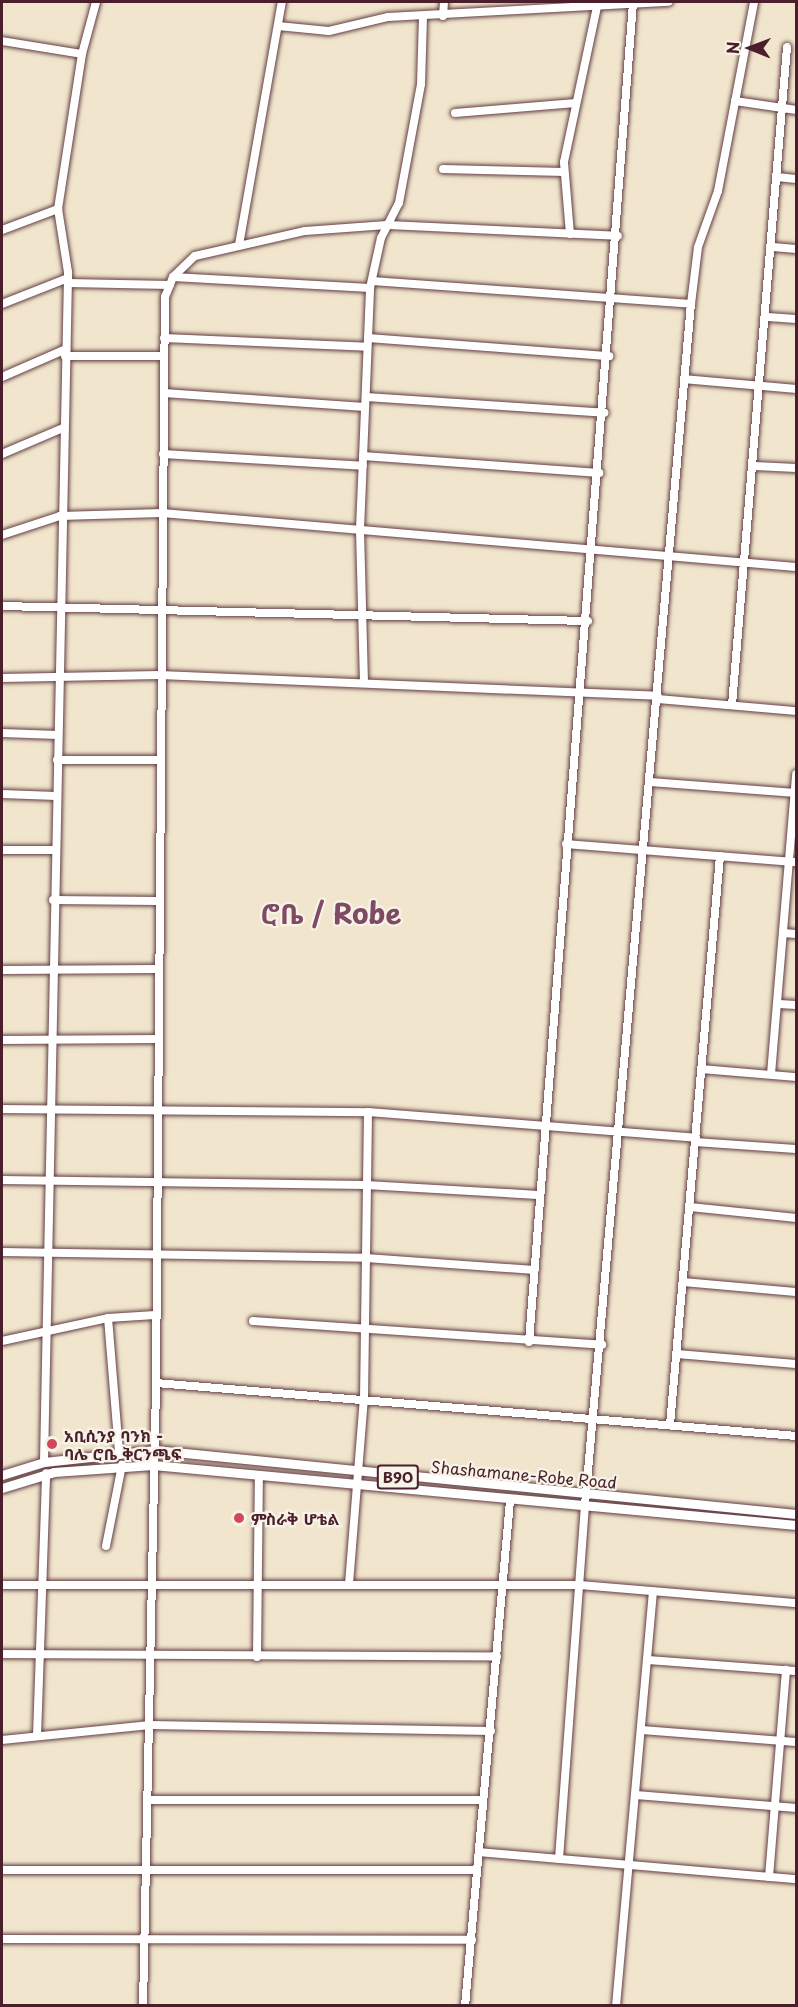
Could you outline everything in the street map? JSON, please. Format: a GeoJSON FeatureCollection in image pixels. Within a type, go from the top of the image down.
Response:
{"type":"FeatureCollection","features":[{"type":"Feature","properties":{"kind":"main road","name":"Shashamane-Robe Road"},"geometry":{"type":"LineString","coordinates":[[2,1475],[44,1462],[119,1451],[155,1450],[360,1474],[796,1514]]}},
{"type":"Feature","properties":{"kind":"main road","name":"Shashamane-Robe Road"},"geometry":{"type":"LineString","coordinates":[[2,1488],[46,1473],[122,1465],[153,1465],[510,1501],[585,1505],[796,1525]]}},
{"type":"Feature","properties":{"kind":"street"},"geometry":{"type":"LineString","coordinates":[[44,1462],[49,1040],[58,735],[60,516],[68,280],[58,209],[82,54],[96,2]]}},
{"type":"Feature","properties":{"kind":"street"},"geometry":{"type":"LineString","coordinates":[[239,245],[282,2]]}},
{"type":"Feature","properties":{"kind":"street"},"geometry":{"type":"LineString","coordinates":[[443,15],[444,2]]}},
{"type":"Feature","properties":{"kind":"street"},"geometry":{"type":"LineString","coordinates":[[278,26],[329,31],[423,16],[598,2],[633,4],[669,2]]}},
{"type":"Feature","properties":{"kind":"street"},"geometry":{"type":"LineString","coordinates":[[570,234],[564,172],[598,2]]}},
{"type":"Feature","properties":{"kind":"street"},"geometry":{"type":"LineString","coordinates":[[559,1859],[581,1586],[585,1505],[596,1416],[691,304],[698,247],[718,191],[754,2]]}},
{"type":"Feature","properties":{"kind":"street"},"geometry":{"type":"LineString","coordinates":[[529,1342],[538,1195],[578,693],[588,621],[609,356],[633,4]]}},
{"type":"Feature","properties":{"kind":"street"},"geometry":{"type":"LineString","coordinates":[[364,683],[360,529],[371,285],[387,225],[399,203],[421,84],[423,16]]}},
{"type":"Feature","properties":{"kind":"street"},"geometry":{"type":"LineString","coordinates":[[2,40],[82,54]]}},
{"type":"Feature","properties":{"kind":"street"},"geometry":{"type":"LineString","coordinates":[[732,705],[768,317],[787,47]]}},
{"type":"Feature","properties":{"kind":"street"},"geometry":{"type":"LineString","coordinates":[[735,101],[796,110]]}},
{"type":"Feature","properties":{"kind":"street"},"geometry":{"type":"LineString","coordinates":[[455,113],[576,103]]}},
{"type":"Feature","properties":{"kind":"street"},"geometry":{"type":"LineString","coordinates":[[443,169],[564,172]]}},
{"type":"Feature","properties":{"kind":"street"},"geometry":{"type":"LineString","coordinates":[[777,177],[796,179]]}},
{"type":"Feature","properties":{"kind":"street"},"geometry":{"type":"LineString","coordinates":[[2,230],[58,209]]}},
{"type":"Feature","properties":{"kind":"street"},"geometry":{"type":"LineString","coordinates":[[143,2006],[156,1383],[154,1252],[156,969],[164,338],[172,281],[195,256],[304,231],[387,225],[618,236]]}},
{"type":"Feature","properties":{"kind":"street"},"geometry":{"type":"LineString","coordinates":[[773,247],[796,249]]}},
{"type":"Feature","properties":{"kind":"street"},"geometry":{"type":"LineString","coordinates":[[2,304],[68,280],[371,285],[691,304]]}},
{"type":"Feature","properties":{"kind":"street"},"geometry":{"type":"LineString","coordinates":[[768,317],[796,319]]}},
{"type":"Feature","properties":{"kind":"street"},"geometry":{"type":"LineString","coordinates":[[164,338],[368,347]]}},
{"type":"Feature","properties":{"kind":"street"},"geometry":{"type":"LineString","coordinates":[[368,338],[609,356]]}},
{"type":"Feature","properties":{"kind":"street"},"geometry":{"type":"LineString","coordinates":[[2,376],[66,352],[164,356]]}},
{"type":"Feature","properties":{"kind":"street"},"geometry":{"type":"LineString","coordinates":[[684,379],[796,389]]}},
{"type":"Feature","properties":{"kind":"street"},"geometry":{"type":"LineString","coordinates":[[164,393],[365,407]]}},
{"type":"Feature","properties":{"kind":"street"},"geometry":{"type":"LineString","coordinates":[[366,397],[604,413]]}},
{"type":"Feature","properties":{"kind":"street"},"geometry":{"type":"LineString","coordinates":[[2,454],[63,428]]}},
{"type":"Feature","properties":{"kind":"street"},"geometry":{"type":"LineString","coordinates":[[163,454],[363,466]]}},
{"type":"Feature","properties":{"kind":"street"},"geometry":{"type":"LineString","coordinates":[[363,456],[599,473]]}},
{"type":"Feature","properties":{"kind":"street"},"geometry":{"type":"LineString","coordinates":[[755,465],[796,468]]}},
{"type":"Feature","properties":{"kind":"street"},"geometry":{"type":"LineString","coordinates":[[2,535],[60,516],[162,513],[796,567]]}},
{"type":"Feature","properties":{"kind":"street"},"geometry":{"type":"LineString","coordinates":[[2,606],[161,607],[588,621]]}},
{"type":"Feature","properties":{"kind":"street"},"geometry":{"type":"LineString","coordinates":[[2,678],[58,678],[72,673],[364,683],[658,698],[796,711]]}},
{"type":"Feature","properties":{"kind":"street"},"geometry":{"type":"LineString","coordinates":[[2,733],[58,735]]}},
{"type":"Feature","properties":{"kind":"street"},"geometry":{"type":"LineString","coordinates":[[57,760],[159,760]]}},
{"type":"Feature","properties":{"kind":"street"},"geometry":{"type":"LineString","coordinates":[[771,1074],[779,1004],[783,933],[793,862],[796,774]]}},
{"type":"Feature","properties":{"kind":"street"},"geometry":{"type":"LineString","coordinates":[[650,782],[796,793]]}},
{"type":"Feature","properties":{"kind":"street"},"geometry":{"type":"LineString","coordinates":[[2,794],[56,796]]}},
{"type":"Feature","properties":{"kind":"street"},"geometry":{"type":"LineString","coordinates":[[566,844],[793,862]]}},
{"type":"Feature","properties":{"kind":"street"},"geometry":{"type":"LineString","coordinates":[[2,850],[55,850]]}},
{"type":"Feature","properties":{"kind":"street"},"geometry":{"type":"LineString","coordinates":[[670,1425],[720,856]]}},
{"type":"Feature","properties":{"kind":"street"},"geometry":{"type":"LineString","coordinates":[[53,900],[157,901]]}},
{"type":"Feature","properties":{"kind":"street"},"geometry":{"type":"LineString","coordinates":[[783,933],[796,934]]}},
{"type":"Feature","properties":{"kind":"street"},"geometry":{"type":"LineString","coordinates":[[2,970],[156,969]]}},
{"type":"Feature","properties":{"kind":"street"},"geometry":{"type":"LineString","coordinates":[[779,1004],[796,1005]]}},
{"type":"Feature","properties":{"kind":"street"},"geometry":{"type":"LineString","coordinates":[[2,1040],[156,1039]]}},
{"type":"Feature","properties":{"kind":"street"},"geometry":{"type":"LineString","coordinates":[[702,1069],[796,1077]]}},
{"type":"Feature","properties":{"kind":"street"},"geometry":{"type":"LineString","coordinates":[[2,1109],[368,1112],[796,1149]]}},
{"type":"Feature","properties":{"kind":"street"},"geometry":{"type":"LineString","coordinates":[[350,1584],[364,1399],[368,1112]]}},
{"type":"Feature","properties":{"kind":"street"},"geometry":{"type":"LineString","coordinates":[[2,1180],[155,1184],[366,1185],[538,1195]]}},
{"type":"Feature","properties":{"kind":"street"},"geometry":{"type":"LineString","coordinates":[[690,1207],[796,1218]]}},
{"type":"Feature","properties":{"kind":"street"},"geometry":{"type":"LineString","coordinates":[[2,1252],[154,1252],[366,1258],[535,1270]]}},
{"type":"Feature","properties":{"kind":"street"},"geometry":{"type":"LineString","coordinates":[[683,1282],[796,1292]]}},
{"type":"Feature","properties":{"kind":"street"},"geometry":{"type":"LineString","coordinates":[[2,1341],[108,1318],[155,1315]]}},
{"type":"Feature","properties":{"kind":"street"},"geometry":{"type":"LineString","coordinates":[[108,1318],[119,1451]]}},
{"type":"Feature","properties":{"kind":"street"},"geometry":{"type":"LineString","coordinates":[[253,1322],[366,1327],[529,1342],[602,1345]]}},
{"type":"Feature","properties":{"kind":"street"},"geometry":{"type":"LineString","coordinates":[[677,1354],[796,1364]]}},
{"type":"Feature","properties":{"kind":"street"},"geometry":{"type":"LineString","coordinates":[[156,1383],[596,1416],[796,1436]]}},
{"type":"Feature","properties":{"kind":"street"},"geometry":{"type":"LineString","coordinates":[[106,1546],[122,1465]]}},
{"type":"Feature","properties":{"kind":"street"},"geometry":{"type":"LineString","coordinates":[[37,1736],[42,1654],[46,1473]]}},
{"type":"Feature","properties":{"kind":"street"},"geometry":{"type":"LineString","coordinates":[[257,1657],[256,1584],[259,1476]]}},
{"type":"Feature","properties":{"kind":"street"},"geometry":{"type":"LineString","coordinates":[[465,2006],[510,1501]]}},
{"type":"Feature","properties":{"kind":"street"},"geometry":{"type":"LineString","coordinates":[[2,1585],[581,1586],[796,1603]]}},
{"type":"Feature","properties":{"kind":"street"},"geometry":{"type":"LineString","coordinates":[[616,2006],[653,1592]]}},
{"type":"Feature","properties":{"kind":"street"},"geometry":{"type":"LineString","coordinates":[[2,1654],[151,1652],[257,1657],[497,1657]]}},
{"type":"Feature","properties":{"kind":"street"},"geometry":{"type":"LineString","coordinates":[[648,1660],[796,1671]]}},
{"type":"Feature","properties":{"kind":"street"},"geometry":{"type":"LineString","coordinates":[[769,1877],[786,1670]]}},
{"type":"Feature","properties":{"kind":"street"},"geometry":{"type":"LineString","coordinates":[[2,1740],[150,1725],[491,1731]]}},
{"type":"Feature","properties":{"kind":"street"},"geometry":{"type":"LineString","coordinates":[[642,1730],[796,1742]]}},
{"type":"Feature","properties":{"kind":"street"},"geometry":{"type":"LineString","coordinates":[[636,1795],[796,1808]]}},
{"type":"Feature","properties":{"kind":"street"},"geometry":{"type":"LineString","coordinates":[[149,1800],[482,1800]]}},
{"type":"Feature","properties":{"kind":"street"},"geometry":{"type":"LineString","coordinates":[[479,1852],[796,1879]]}},
{"type":"Feature","properties":{"kind":"street"},"geometry":{"type":"LineString","coordinates":[[2,1870],[147,1872],[477,1870]]}},
{"type":"Feature","properties":{"kind":"street"},"geometry":{"type":"LineString","coordinates":[[2,1939],[472,1940]]}},
{"type":"Feature","properties":{"kind":"place","name":"አቢሲንያ ባንክ - ባሌ ሮቤ ቅርንጫፍ"},"geometry":{"type":"Point","coordinates":[52,1444]}},
{"type":"Feature","properties":{"kind":"place","name":"ምስራቅ ሆቴል"},"geometry":{"type":"Point","coordinates":[239,1518]}},
{"type":"Feature","properties":{"kind":"district","name":"ሮቤ / Robe"},"geometry":{"type":"Point","coordinates":[331,913]}}]}
